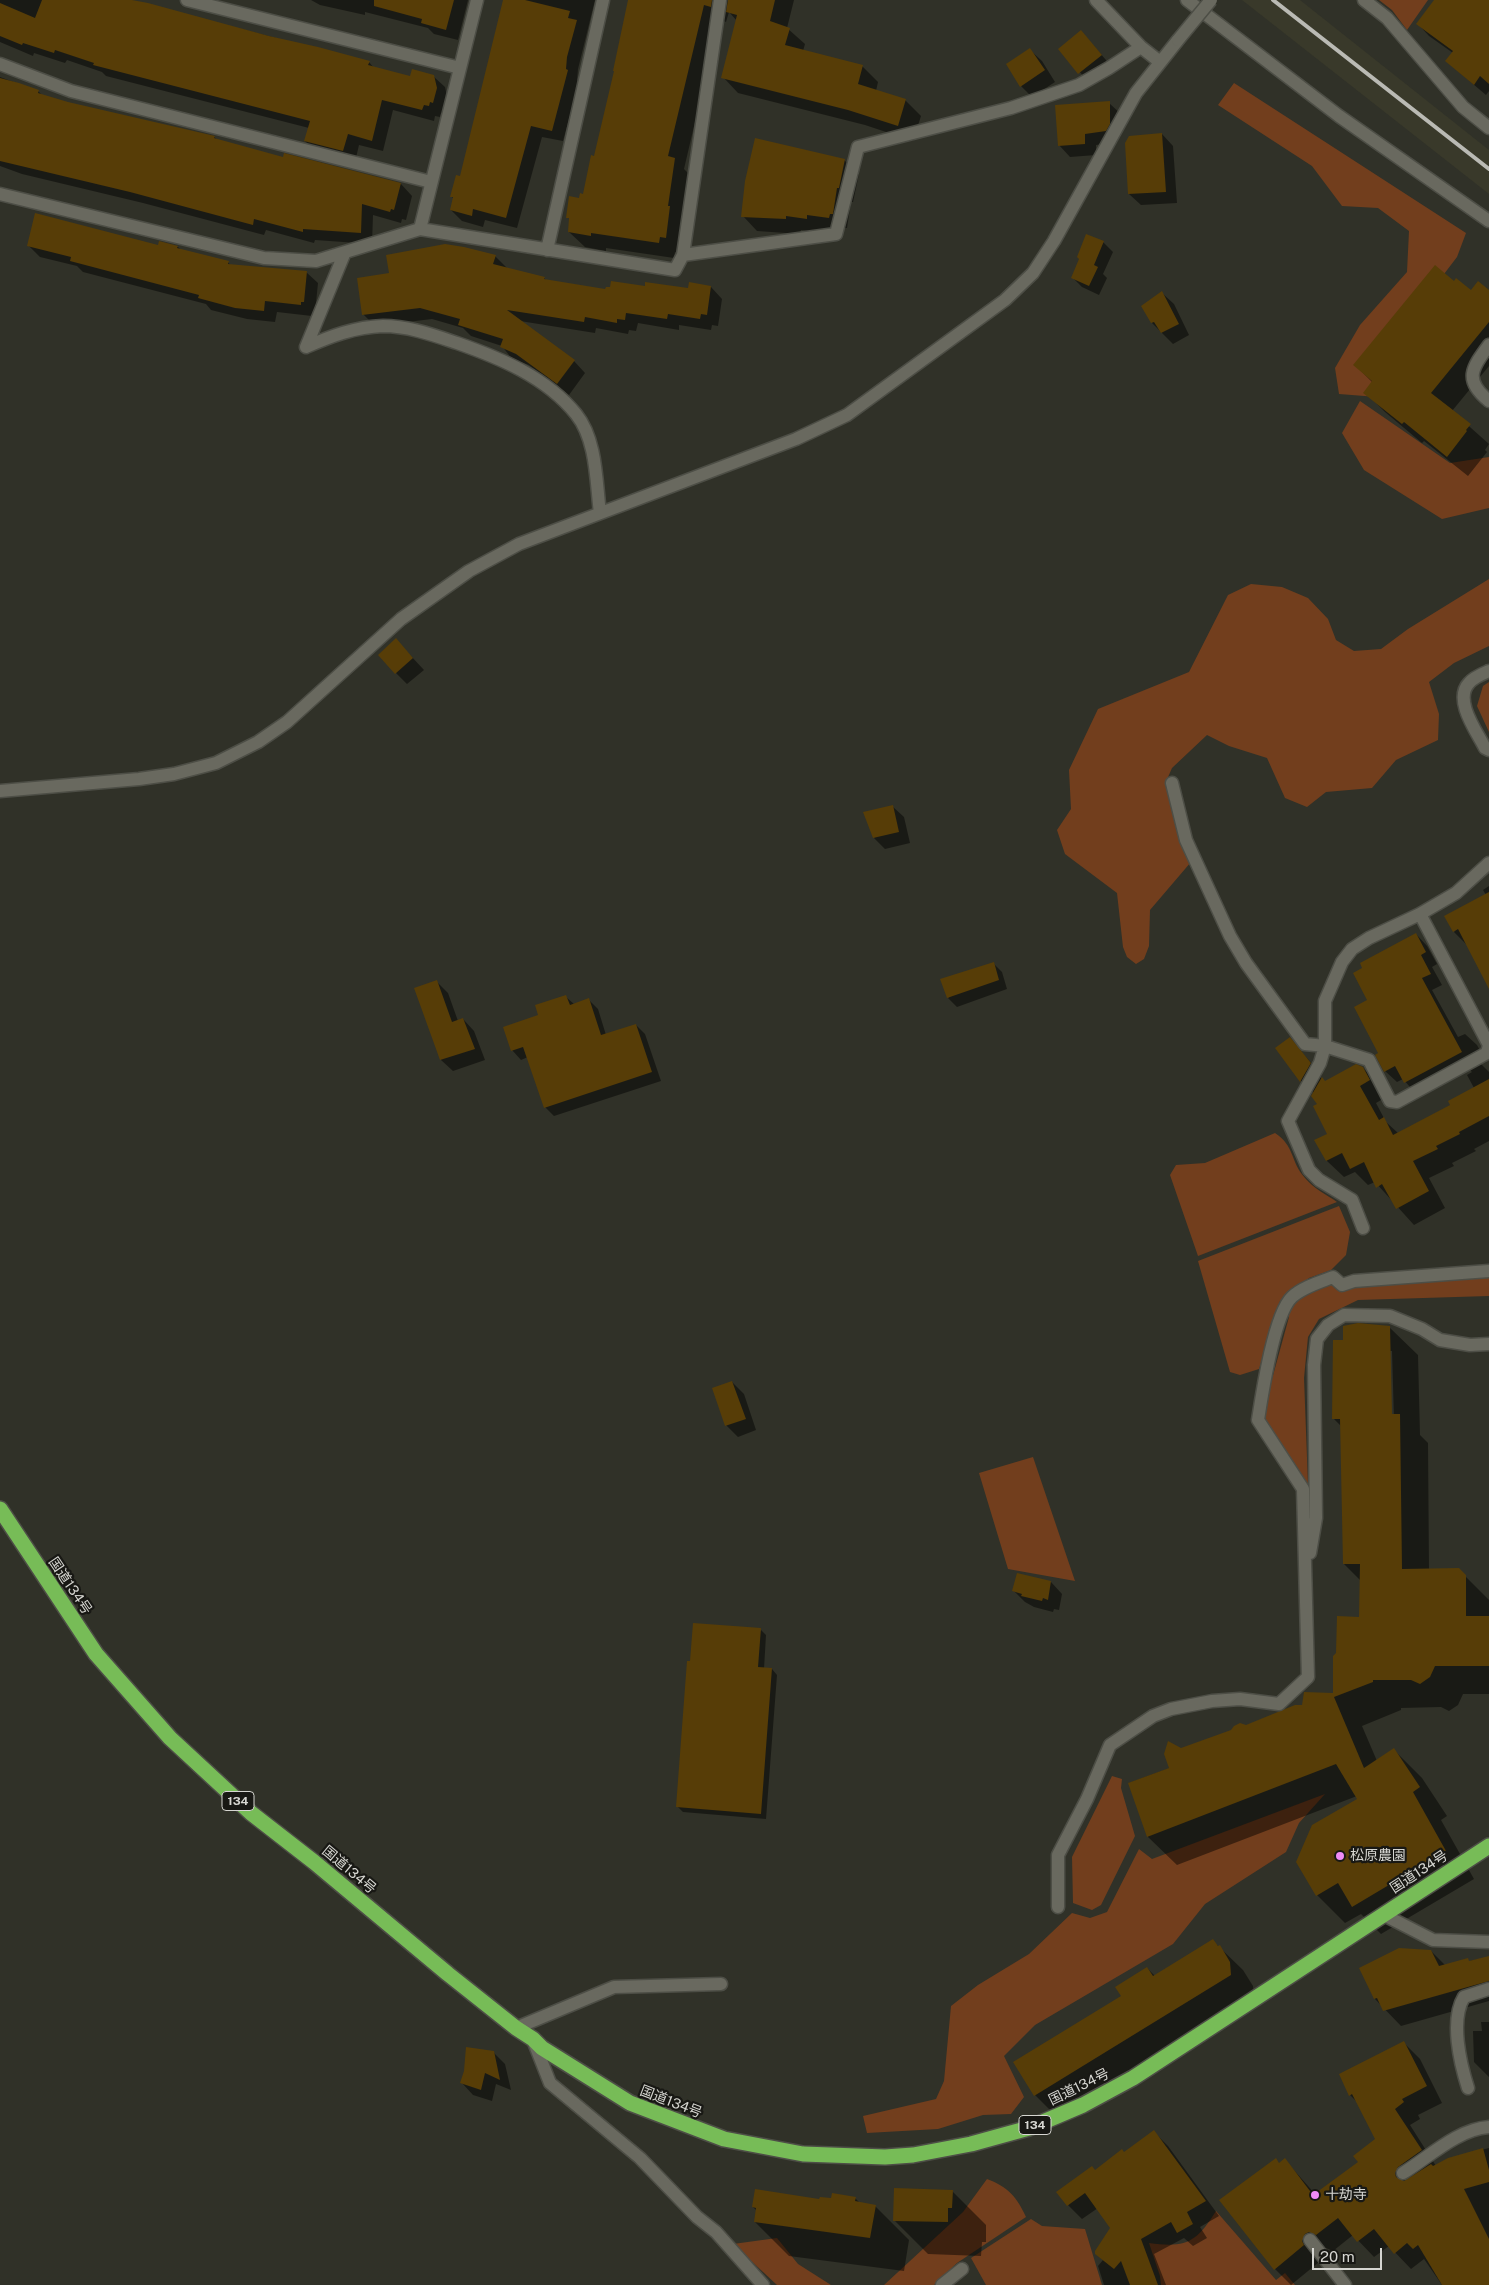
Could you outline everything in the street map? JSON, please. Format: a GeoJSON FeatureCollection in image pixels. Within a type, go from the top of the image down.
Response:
{"type":"FeatureCollection","features":[{"type":"Feature","properties":{"kind":"highway","name":"国道134号"},"geometry":{"type":"LineString","coordinates":[[0,1509],[96,1654],[170,1738],[251,1813],[542,2048],[630,2103],[724,2140],[803,2154],[885,2157],[913,2155],[971,2144],[1029,2128],[1083,2105],[1133,2078],[1489,1846]]}},
{"type":"Feature","properties":{"kind":"street"},"geometry":{"type":"LineString","coordinates":[[187,0],[460,68]]}},
{"type":"Feature","properties":{"kind":"street"},"geometry":{"type":"LineString","coordinates":[[420,228],[477,0]]}},
{"type":"Feature","properties":{"kind":"street"},"geometry":{"type":"LineString","coordinates":[[547,250],[603,0]]}},
{"type":"Feature","properties":{"kind":"street"},"geometry":{"type":"LineString","coordinates":[[0,194],[264,258],[316,261],[420,228],[675,270],[683,255],[720,0]]}},
{"type":"Feature","properties":{"kind":"street"},"geometry":{"type":"LineString","coordinates":[[1096,0],[1141,47],[1160,62]]}},
{"type":"Feature","properties":{"kind":"street"},"geometry":{"type":"LineString","coordinates":[[1187,0],[1339,116],[1489,221]]}},
{"type":"Feature","properties":{"kind":"street"},"geometry":{"type":"LineString","coordinates":[[0,791],[139,779],[174,774],[216,763],[258,742],[287,722],[401,619],[469,571],[519,544],[787,443],[832,423],[854,409],[1005,300],[1033,273],[1044,258],[1136,93],[1210,0]]}},
{"type":"Feature","properties":{"kind":"street"},"geometry":{"type":"LineString","coordinates":[[1364,0],[1387,18],[1463,107],[1489,128]]}},
{"type":"Feature","properties":{"kind":"street"},"geometry":{"type":"LineString","coordinates":[[683,255],[836,234],[858,147],[1011,108],[1079,85],[1141,47]]}},
{"type":"Feature","properties":{"kind":"street"},"geometry":{"type":"LineString","coordinates":[[0,64],[71,91],[431,182]]}},
{"type":"Feature","properties":{"kind":"street"},"geometry":{"type":"LineString","coordinates":[[345,252],[306,347],[328,337],[352,330],[384,326],[424,331],[502,359],[533,377],[576,415],[585,429],[591,447],[600,513]]}},
{"type":"Feature","properties":{"kind":"street"},"geometry":{"type":"LineString","coordinates":[[1489,345],[1472,370],[1473,383],[1489,401]]}},
{"type":"Feature","properties":{"kind":"street"},"geometry":{"type":"LineString","coordinates":[[1489,671],[1468,683],[1464,693],[1467,712],[1485,748],[1489,750]]}},
{"type":"Feature","properties":{"kind":"street"},"geometry":{"type":"LineString","coordinates":[[1172,783],[1186,840],[1238,949],[1305,1044],[1325,1046],[1369,1060],[1390,1101],[1397,1102],[1487,1053],[1489,1045],[1420,914]]}},
{"type":"Feature","properties":{"kind":"street"},"geometry":{"type":"LineString","coordinates":[[1363,1228],[1352,1200],[1319,1180],[1308,1170],[1288,1121],[1320,1062],[1325,1046],[1325,1001],[1342,962],[1352,949],[1368,938],[1420,914],[1456,893],[1489,863]]}},
{"type":"Feature","properties":{"kind":"street"},"geometry":{"type":"LineString","coordinates":[[1058,1907],[1058,1855],[1087,1799],[1110,1745],[1153,1716],[1170,1709],[1212,1701],[1240,1699],[1278,1704],[1308,1677],[1303,1489],[1258,1420],[1263,1386],[1279,1320],[1291,1298],[1309,1286],[1333,1277],[1342,1285],[1354,1281],[1489,1271]]}},
{"type":"Feature","properties":{"kind":"street"},"geometry":{"type":"LineString","coordinates":[[1305,1588],[1316,1518],[1314,1365],[1317,1339],[1328,1325],[1344,1315],[1390,1316],[1422,1329],[1440,1340],[1470,1345],[1489,1344]]}},
{"type":"Feature","properties":{"kind":"street"},"geometry":{"type":"LineString","coordinates":[[1384,1915],[1433,1940],[1489,1942]]}},
{"type":"Feature","properties":{"kind":"street"},"geometry":{"type":"LineString","coordinates":[[516,2028],[614,1987],[721,1984]]}},
{"type":"Feature","properties":{"kind":"street"},"geometry":{"type":"LineString","coordinates":[[1468,2088],[1462,2068],[1456,2019],[1464,1997],[1489,1989]]}},
{"type":"Feature","properties":{"kind":"street"},"geometry":{"type":"LineString","coordinates":[[533,2039],[550,2083],[640,2158],[697,2217],[716,2232],[763,2285]]}},
{"type":"Feature","properties":{"kind":"street"},"geometry":{"type":"LineString","coordinates":[[1403,2173],[1460,2135],[1477,2128],[1489,2127]]}},
{"type":"Feature","properties":{"kind":"street"},"geometry":{"type":"LineString","coordinates":[[1310,2240],[1345,2285]]}},
{"type":"Feature","properties":{"kind":"street"},"geometry":{"type":"LineString","coordinates":[[942,2285],[962,2269]]}},
{"type":"Feature","properties":{"kind":"shaded area"},"geometry":{"type":"Polygon","coordinates":[[[1242,0],[1300,0],[1489,150],[1489,194],[1242,0]]]}},
{"type":"Feature","properties":{"kind":"shaded area"},"geometry":{"type":"Polygon","coordinates":[[[1379,0],[1428,0],[1407,30],[1392,10],[1379,0]]]}},
{"type":"Feature","properties":{"kind":"shaded area"},"geometry":{"type":"Polygon","coordinates":[[[1234,83],[1466,233],[1457,257],[1425,299],[1377,397],[1339,394],[1335,368],[1360,325],[1407,272],[1409,231],[1378,208],[1342,206],[1312,166],[1218,105],[1234,83]]]}},
{"type":"Feature","properties":{"kind":"shaded area"},"geometry":{"type":"Polygon","coordinates":[[[1360,401],[1450,463],[1489,457],[1489,508],[1442,519],[1364,470],[1342,433],[1360,401]]]}},
{"type":"Feature","properties":{"kind":"shaded area"},"geometry":{"type":"Polygon","coordinates":[[[1489,579],[1489,646],[1454,663],[1429,682],[1439,714],[1438,740],[1396,760],[1372,788],[1326,792],[1307,807],[1285,798],[1267,758],[1229,746],[1207,735],[1172,768],[1165,784],[1191,862],[1150,910],[1149,946],[1144,959],[1136,964],[1127,957],[1123,947],[1117,893],[1065,854],[1057,830],[1071,809],[1069,770],[1098,709],[1189,672],[1228,595],[1251,584],[1282,587],[1308,598],[1328,619],[1336,640],[1354,651],[1381,649],[1408,629],[1489,579]]]}},
{"type":"Feature","properties":{"kind":"shaded area"},"geometry":{"type":"Polygon","coordinates":[[[1489,682],[1489,732],[1477,706],[1483,686],[1489,682]]]}},
{"type":"Feature","properties":{"kind":"shaded area"},"geometry":{"type":"Polygon","coordinates":[[[1275,1133],[1286,1143],[1300,1172],[1308,1182],[1337,1202],[1198,1256],[1170,1175],[1176,1165],[1205,1163],[1275,1133]]]}},
{"type":"Feature","properties":{"kind":"shaded area"},"geometry":{"type":"Polygon","coordinates":[[[1339,1206],[1350,1232],[1346,1255],[1331,1270],[1309,1278],[1280,1301],[1259,1369],[1240,1375],[1230,1372],[1198,1261],[1339,1206]]]}},
{"type":"Feature","properties":{"kind":"shaded area"},"geometry":{"type":"Polygon","coordinates":[[[1489,1274],[1489,1296],[1358,1300],[1319,1319],[1308,1337],[1304,1378],[1308,1484],[1264,1418],[1266,1401],[1289,1317],[1289,1309],[1299,1296],[1334,1282],[1357,1284],[1489,1274]]]}},
{"type":"Feature","properties":{"kind":"shaded area"},"geometry":{"type":"Polygon","coordinates":[[[1033,1457],[1075,1581],[1008,1569],[979,1473],[1033,1457]]]}},
{"type":"Feature","properties":{"kind":"shaded area"},"geometry":{"type":"Polygon","coordinates":[[[1112,1776],[1122,1779],[1121,1788],[1135,1836],[1101,1905],[1092,1910],[1073,1903],[1072,1857],[1112,1776]]]}},
{"type":"Feature","properties":{"kind":"shaded area"},"geometry":{"type":"Polygon","coordinates":[[[1325,1794],[1299,1823],[1286,1852],[1205,1904],[1173,1944],[1035,2025],[1004,2056],[1024,2097],[1011,2114],[983,2115],[938,2129],[867,2133],[863,2116],[936,2099],[944,2081],[951,2006],[978,1985],[1029,1954],[1072,1913],[1090,1918],[1107,1912],[1139,1849],[1152,1859],[1325,1794]]]}},
{"type":"Feature","properties":{"kind":"shaded area"},"geometry":{"type":"Polygon","coordinates":[[[987,2179],[1006,2189],[1019,2204],[1026,2217],[957,2263],[934,2285],[884,2285],[963,2212],[987,2179]]]}},
{"type":"Feature","properties":{"kind":"shaded area"},"geometry":{"type":"Polygon","coordinates":[[[1216,2211],[1276,2280],[1285,2273],[1295,2285],[1161,2285],[1160,2276],[1149,2243],[1172,2245],[1189,2241],[1196,2237],[1216,2211]]]}},
{"type":"Feature","properties":{"kind":"shaded area"},"geometry":{"type":"Polygon","coordinates":[[[1031,2219],[1042,2226],[1085,2229],[1102,2285],[986,2285],[971,2258],[1031,2219]]]}},
{"type":"Feature","properties":{"kind":"shaded area"},"geometry":{"type":"Polygon","coordinates":[[[777,2238],[798,2264],[831,2285],[777,2285],[733,2244],[777,2238]]]}},
{"type":"Feature","properties":{"kind":"building"},"geometry":{"type":"Polygon","coordinates":[[[42,0],[132,0],[148,3],[370,61],[368,65],[410,76],[412,69],[434,75],[437,88],[433,103],[430,102],[429,106],[424,105],[422,110],[382,100],[372,141],[348,134],[343,151],[304,141],[310,121],[93,65],[94,63],[55,50],[54,53],[23,43],[22,45],[0,36],[0,3],[35,18],[42,0]]]}},
{"type":"Feature","properties":{"kind":"building"},"geometry":{"type":"Polygon","coordinates":[[[374,0],[454,0],[446,30],[421,23],[422,19],[374,6],[374,0]]]}},
{"type":"Feature","properties":{"kind":"building"},"geometry":{"type":"Polygon","coordinates":[[[503,0],[525,0],[570,11],[568,18],[577,20],[567,57],[566,69],[568,70],[552,131],[531,126],[506,218],[473,209],[472,216],[450,210],[453,197],[450,197],[456,175],[460,176],[503,0]]]}},
{"type":"Feature","properties":{"kind":"building"},"geometry":{"type":"Polygon","coordinates":[[[628,0],[712,0],[711,7],[704,5],[668,156],[675,158],[668,206],[670,206],[666,238],[660,237],[659,243],[591,233],[591,236],[568,232],[569,218],[566,218],[569,196],[579,198],[580,193],[583,194],[591,155],[594,156],[628,0]]]}},
{"type":"Feature","properties":{"kind":"building"},"geometry":{"type":"Polygon","coordinates":[[[728,0],[775,0],[770,21],[790,28],[785,45],[863,65],[858,84],[906,99],[898,126],[848,110],[721,78],[737,15],[726,12],[728,0]]]}},
{"type":"Feature","properties":{"kind":"building"},"geometry":{"type":"Polygon","coordinates":[[[1434,0],[1489,0],[1489,84],[1480,76],[1474,85],[1445,61],[1453,51],[1416,24],[1434,0]]]}},
{"type":"Feature","properties":{"kind":"building"},"geometry":{"type":"Polygon","coordinates":[[[1081,30],[1102,55],[1078,74],[1058,49],[1081,30]]]}},
{"type":"Feature","properties":{"kind":"building"},"geometry":{"type":"Polygon","coordinates":[[[1030,48],[1045,70],[1020,87],[1006,64],[1030,48]]]}},
{"type":"Feature","properties":{"kind":"building"},"geometry":{"type":"Polygon","coordinates":[[[0,78],[39,90],[38,93],[68,102],[215,136],[214,138],[283,157],[284,153],[401,183],[394,210],[391,209],[390,212],[362,204],[361,233],[303,229],[303,232],[254,219],[253,225],[130,192],[0,161],[0,78]]]}},
{"type":"Feature","properties":{"kind":"building"},"geometry":{"type":"Polygon","coordinates":[[[1110,101],[1110,124],[1106,131],[1085,134],[1085,144],[1058,146],[1055,105],[1110,101]]]}},
{"type":"Feature","properties":{"kind":"building"},"geometry":{"type":"Polygon","coordinates":[[[1162,133],[1166,192],[1128,194],[1125,143],[1129,136],[1162,133]]]}},
{"type":"Feature","properties":{"kind":"building"},"geometry":{"type":"Polygon","coordinates":[[[755,138],[845,159],[839,188],[837,188],[833,214],[830,214],[829,218],[807,215],[807,219],[786,216],[786,219],[741,217],[745,181],[755,138]]]}},
{"type":"Feature","properties":{"kind":"building"},"geometry":{"type":"Polygon","coordinates":[[[35,213],[158,245],[159,241],[178,246],[177,248],[229,261],[228,264],[307,271],[304,302],[301,302],[301,305],[265,301],[264,311],[235,308],[198,298],[199,295],[70,261],[71,257],[27,246],[35,213]]]}},
{"type":"Feature","properties":{"kind":"building"},"geometry":{"type":"Polygon","coordinates":[[[1086,234],[1104,241],[1094,265],[1098,267],[1089,286],[1071,278],[1086,234]]]}},
{"type":"Feature","properties":{"kind":"building"},"geometry":{"type":"Polygon","coordinates":[[[445,244],[496,255],[493,264],[545,277],[544,279],[605,289],[610,287],[611,281],[645,286],[645,282],[688,288],[689,282],[711,286],[707,315],[701,314],[700,319],[668,314],[667,319],[626,313],[625,320],[617,319],[617,323],[585,317],[584,322],[507,310],[575,360],[557,384],[516,354],[500,347],[503,339],[458,325],[460,319],[420,308],[362,315],[357,278],[389,273],[386,255],[445,244]]]}},
{"type":"Feature","properties":{"kind":"building"},"geometry":{"type":"Polygon","coordinates":[[[1435,265],[1454,281],[1456,278],[1471,290],[1478,281],[1489,290],[1489,322],[1431,393],[1471,424],[1447,457],[1404,422],[1402,424],[1363,393],[1372,381],[1353,365],[1435,265]]]}},
{"type":"Feature","properties":{"kind":"building"},"geometry":{"type":"Polygon","coordinates":[[[1162,291],[1179,324],[1161,333],[1154,322],[1151,323],[1141,306],[1162,291]]]}},
{"type":"Feature","properties":{"kind":"building"},"geometry":{"type":"Polygon","coordinates":[[[396,638],[413,658],[395,674],[378,655],[396,638]]]}},
{"type":"Feature","properties":{"kind":"building"},"geometry":{"type":"Polygon","coordinates":[[[893,805],[899,832],[873,838],[863,812],[893,805]]]}},
{"type":"Feature","properties":{"kind":"building"},"geometry":{"type":"Polygon","coordinates":[[[1489,892],[1489,989],[1458,929],[1453,932],[1444,916],[1489,892]]]}},
{"type":"Feature","properties":{"kind":"building"},"geometry":{"type":"Polygon","coordinates":[[[1416,933],[1426,952],[1421,955],[1431,974],[1422,978],[1462,1052],[1404,1083],[1395,1066],[1384,1072],[1375,1055],[1378,1053],[1354,1007],[1367,1000],[1353,973],[1362,968],[1360,963],[1416,933]]]}},
{"type":"Feature","properties":{"kind":"building"},"geometry":{"type":"Polygon","coordinates":[[[994,962],[999,980],[947,998],[940,979],[994,962]]]}},
{"type":"Feature","properties":{"kind":"building"},"geometry":{"type":"Polygon","coordinates":[[[437,980],[452,1022],[463,1018],[475,1049],[440,1060],[414,988],[437,980]]]}},
{"type":"Feature","properties":{"kind":"building"},"geometry":{"type":"Polygon","coordinates":[[[566,995],[570,1005],[589,998],[601,1035],[636,1024],[652,1072],[544,1108],[523,1047],[511,1051],[503,1027],[538,1015],[535,1005],[566,995]]]}},
{"type":"Feature","properties":{"kind":"building"},"geometry":{"type":"Polygon","coordinates":[[[1290,1037],[1311,1063],[1300,1082],[1275,1048],[1290,1037]]]}},
{"type":"Feature","properties":{"kind":"building"},"geometry":{"type":"Polygon","coordinates":[[[1356,1064],[1363,1067],[1370,1080],[1360,1086],[1379,1120],[1384,1117],[1393,1135],[1450,1105],[1448,1101],[1489,1079],[1489,1116],[1436,1146],[1438,1149],[1413,1161],[1429,1191],[1396,1209],[1382,1184],[1376,1188],[1364,1162],[1350,1169],[1342,1153],[1326,1161],[1314,1140],[1327,1134],[1313,1106],[1317,1104],[1311,1096],[1322,1077],[1325,1081],[1356,1064]]]}},
{"type":"Feature","properties":{"kind":"building"},"geometry":{"type":"Polygon","coordinates":[[[1358,1323],[1390,1326],[1392,1414],[1400,1414],[1402,1569],[1459,1568],[1466,1575],[1466,1616],[1489,1616],[1489,1666],[1435,1666],[1430,1677],[1420,1684],[1411,1680],[1373,1680],[1373,1682],[1334,1697],[1364,1768],[1394,1748],[1420,1787],[1413,1792],[1446,1851],[1352,1907],[1338,1883],[1316,1896],[1296,1862],[1312,1825],[1357,1799],[1336,1764],[1147,1837],[1128,1783],[1169,1768],[1164,1754],[1168,1741],[1181,1748],[1231,1730],[1240,1723],[1246,1725],[1295,1705],[1302,1705],[1304,1692],[1333,1693],[1333,1656],[1336,1653],[1337,1616],[1359,1617],[1360,1564],[1343,1564],[1340,1419],[1332,1419],[1333,1340],[1343,1340],[1343,1326],[1358,1323]]]}},
{"type":"Feature","properties":{"kind":"building"},"geometry":{"type":"Polygon","coordinates":[[[732,1381],[746,1419],[725,1426],[712,1388],[732,1381]]]}},
{"type":"Feature","properties":{"kind":"building"},"geometry":{"type":"Polygon","coordinates":[[[1017,1573],[1051,1581],[1048,1600],[1043,1598],[1042,1601],[1021,1596],[1022,1594],[1012,1591],[1017,1573]]]}},
{"type":"Feature","properties":{"kind":"building"},"geometry":{"type":"Polygon","coordinates":[[[693,1623],[761,1628],[758,1667],[772,1668],[761,1814],[676,1807],[687,1661],[690,1661],[693,1623]]]}},
{"type":"Feature","properties":{"kind":"building"},"geometry":{"type":"Polygon","coordinates":[[[1213,1939],[1218,1946],[1220,1945],[1230,1962],[1231,1975],[1034,2096],[1013,2062],[1121,1996],[1115,1987],[1147,1967],[1153,1976],[1213,1939]]]}},
{"type":"Feature","properties":{"kind":"building"},"geometry":{"type":"Polygon","coordinates":[[[1399,1948],[1431,1950],[1439,1966],[1468,1958],[1469,1961],[1489,1956],[1489,1981],[1383,2011],[1377,1998],[1374,1999],[1359,1968],[1399,1948]]]}},
{"type":"Feature","properties":{"kind":"building"},"geometry":{"type":"Polygon","coordinates":[[[1404,2041],[1427,2086],[1402,2099],[1404,2102],[1395,2109],[1422,2150],[1398,2167],[1395,2173],[1396,2177],[1404,2181],[1431,2164],[1433,2166],[1448,2158],[1483,2148],[1489,2170],[1489,2182],[1464,2189],[1489,2239],[1489,2285],[1442,2285],[1418,2245],[1413,2249],[1407,2243],[1394,2254],[1374,2229],[1357,2242],[1338,2218],[1316,2235],[1309,2232],[1305,2234],[1302,2241],[1304,2245],[1274,2270],[1219,2200],[1276,2158],[1279,2163],[1285,2158],[1313,2195],[1358,2162],[1353,2156],[1375,2139],[1352,2094],[1349,2096],[1339,2074],[1404,2041]]]}},
{"type":"Feature","properties":{"kind":"building"},"geometry":{"type":"Polygon","coordinates":[[[466,2047],[494,2051],[500,2080],[485,2073],[481,2090],[460,2083],[464,2071],[466,2047]]]}},
{"type":"Feature","properties":{"kind":"building"},"geometry":{"type":"Polygon","coordinates":[[[1154,2130],[1206,2201],[1187,2212],[1193,2224],[1177,2233],[1171,2222],[1141,2239],[1158,2285],[1130,2285],[1121,2261],[1114,2269],[1095,2254],[1110,2228],[1085,2193],[1067,2206],[1056,2192],[1092,2166],[1095,2170],[1122,2149],[1124,2152],[1154,2130]]]}},
{"type":"Feature","properties":{"kind":"building"},"geometry":{"type":"Polygon","coordinates":[[[894,2188],[953,2190],[952,2208],[948,2208],[948,2222],[893,2221],[894,2188]]]}},
{"type":"Feature","properties":{"kind":"building"},"geometry":{"type":"Polygon","coordinates":[[[755,2189],[819,2199],[820,2197],[831,2198],[832,2193],[856,2197],[855,2201],[876,2205],[870,2238],[754,2222],[756,2208],[752,2207],[755,2189]]]}},
{"type":"Feature","properties":{"kind":"railway"},"geometry":{"type":"LineString","coordinates":[[1273,0],[1489,169]]}},
{"type":"Feature","properties":{"kind":"place","name":"松原農園"},"geometry":{"type":"Point","coordinates":[1340,1856]}},
{"type":"Feature","properties":{"kind":"place","name":"十劫寺"},"geometry":{"type":"Point","coordinates":[1315,2195]}}]}
